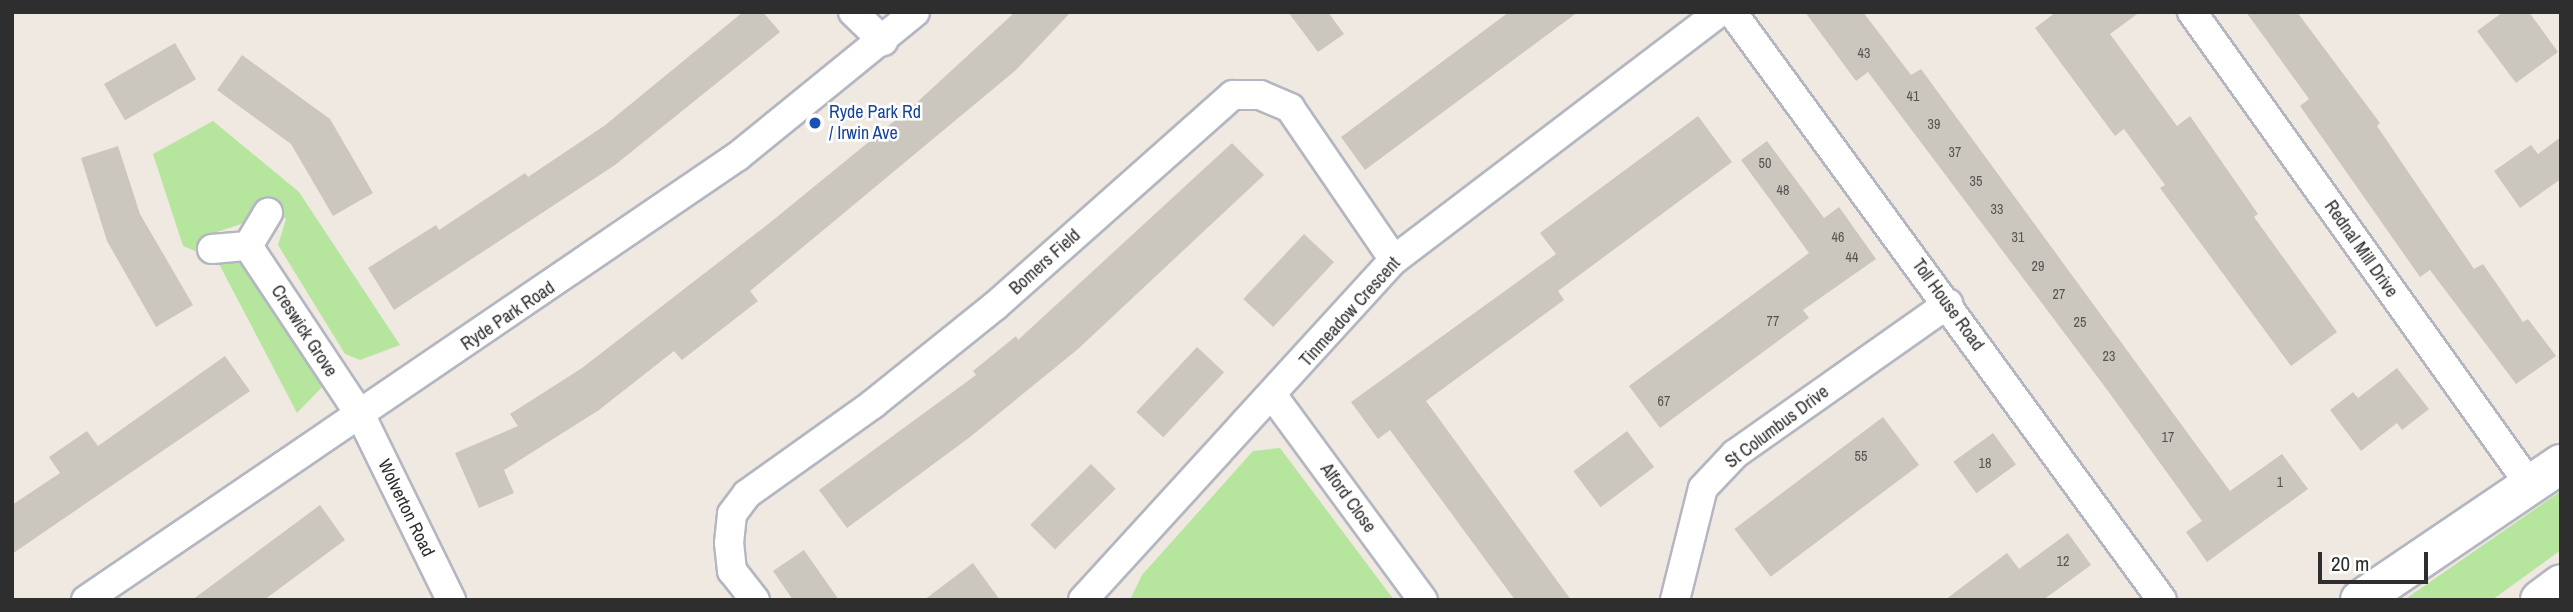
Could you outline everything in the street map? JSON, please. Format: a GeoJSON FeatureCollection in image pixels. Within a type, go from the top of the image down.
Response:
{"type":"FeatureCollection","features":[{"type":"Feature","properties":{"kind":"main road"},"geometry":{"type":"LineString","coordinates":[[2360,600],[2561,464]]}},
{"type":"Feature","properties":{"kind":"main road"},"geometry":{"type":"LineString","coordinates":[[2540,600],[2561,584]]}},
{"type":"Feature","properties":{"kind":"street"},"geometry":{"type":"LineString","coordinates":[[853,12],[883,41]]}},
{"type":"Feature","properties":{"kind":"street","name":"Ryde Park Road"},"geometry":{"type":"LineString","coordinates":[[86,600],[360,416],[738,156],[883,41],[915,12]]}},
{"type":"Feature","properties":{"kind":"street","name":"Tinmeadow Crescent"},"geometry":{"type":"LineString","coordinates":[[1083,600],[1273,396],[1394,260],[1720,12]]}},
{"type":"Feature","properties":{"kind":"street","name":"Toll House Road"},"geometry":{"type":"LineString","coordinates":[[1732,12],[1948,304],[2155,598]]}},
{"type":"Feature","properties":{"kind":"street","name":"Rednal Mill Drive"},"geometry":{"type":"LineString","coordinates":[[2192,12],[2530,485]]}},
{"type":"Feature","properties":{"kind":"street","name":"Bomers Field"},"geometry":{"type":"LineString","coordinates":[[755,600],[732,571],[729,543],[732,514],[747,494],[873,404],[995,306],[1233,95],[1260,95],[1290,108],[1394,260]]}},
{"type":"Feature","properties":{"kind":"street"},"geometry":{"type":"LineString","coordinates":[[212,249],[248,246],[268,213]]}},
{"type":"Feature","properties":{"kind":"street","name":"Creswick Grove"},"geometry":{"type":"LineString","coordinates":[[248,246],[360,416]]}},
{"type":"Feature","properties":{"kind":"street","name":"St Columbus Drive"},"geometry":{"type":"LineString","coordinates":[[1675,600],[1685,547],[1703,488],[1735,454],[1948,304]]}},
{"type":"Feature","properties":{"kind":"street","name":"Alford Close"},"geometry":{"type":"LineString","coordinates":[[1273,396],[1423,600]]}},
{"type":"Feature","properties":{"kind":"street","name":"Wolverton Road"},"geometry":{"type":"LineString","coordinates":[[360,416],[451,600]]}},
{"type":"Feature","properties":{"kind":"green space"},"geometry":{"type":"Polygon","coordinates":[[[213,121],[299,192],[400,345],[360,360],[345,354],[278,245],[286,219],[262,205],[244,223],[217,232],[230,258],[247,260],[327,382],[297,413],[217,260],[183,246],[153,154],[213,121]]]}},
{"type":"Feature","properties":{"kind":"green space"},"geometry":{"type":"Polygon","coordinates":[[[1280,448],[1394,600],[1130,600],[1142,575],[1253,451],[1280,448]]]}},
{"type":"Feature","properties":{"kind":"green space"},"geometry":{"type":"Polygon","coordinates":[[[2561,491],[2561,550],[2492,600],[2404,600],[2561,491]]]}},
{"type":"Feature","properties":{"kind":"building"},"geometry":{"type":"Polygon","coordinates":[[[743,12],[763,12],[780,32],[615,165],[394,310],[368,268],[436,225],[439,230],[525,173],[528,177],[604,126],[743,12]]]}},
{"type":"Feature","properties":{"kind":"building"},"geometry":{"type":"Polygon","coordinates":[[[1015,12],[1071,12],[1016,70],[750,291],[758,301],[682,360],[674,351],[599,410],[504,470],[514,493],[479,508],[455,453],[518,426],[510,414],[582,368],[772,221],[914,105],[1015,12]]]}},
{"type":"Feature","properties":{"kind":"building"},"geometry":{"type":"Polygon","coordinates":[[[1288,12],[1328,12],[1344,34],[1318,52],[1288,12]]]}},
{"type":"Feature","properties":{"kind":"building"},"geometry":{"type":"Polygon","coordinates":[[[1509,12],[1578,12],[1365,170],[1341,137],[1509,12]]]}},
{"type":"Feature","properties":{"kind":"building"},"geometry":{"type":"Polygon","coordinates":[[[1805,12],[1863,12],[1911,75],[1921,69],[2230,491],[2282,454],[2308,489],[2207,562],[2186,532],[2202,521],[2108,391],[1868,72],[1856,81],[1805,12]]]}},
{"type":"Feature","properties":{"kind":"building"},"geometry":{"type":"Polygon","coordinates":[[[2056,12],[2140,12],[2110,34],[2177,126],[2190,116],[2258,214],[2254,217],[2337,332],[2291,366],[2160,188],[2165,185],[2124,129],[2115,136],[2035,28],[2056,12]]]}},
{"type":"Feature","properties":{"kind":"building"},"geometry":{"type":"Polygon","coordinates":[[[2246,12],[2297,12],[2380,123],[2377,126],[2474,269],[2483,264],[2523,322],[2528,319],[2556,356],[2516,384],[2430,270],[2420,277],[2300,106],[2309,99],[2246,12]]]}},
{"type":"Feature","properties":{"kind":"building"},"geometry":{"type":"Polygon","coordinates":[[[2503,12],[2529,12],[2558,52],[2516,83],[2477,31],[2503,12]]]}},
{"type":"Feature","properties":{"kind":"building"},"geometry":{"type":"Polygon","coordinates":[[[175,43],[196,79],[125,120],[104,84],[175,43]]]}},
{"type":"Feature","properties":{"kind":"building"},"geometry":{"type":"Polygon","coordinates":[[[242,55],[330,119],[373,193],[333,216],[291,144],[217,90],[242,55]]]}},
{"type":"Feature","properties":{"kind":"building"},"geometry":{"type":"Polygon","coordinates":[[[1698,116],[1732,162],[1558,291],[1564,300],[1426,401],[1571,600],[1515,600],[1390,430],[1378,439],[1351,402],[1556,254],[1540,233],[1698,116]]]}},
{"type":"Feature","properties":{"kind":"building"},"geometry":{"type":"Polygon","coordinates":[[[2561,137],[2561,179],[2520,208],[2494,171],[2531,145],[2538,154],[2561,137]]]}},
{"type":"Feature","properties":{"kind":"building"},"geometry":{"type":"Polygon","coordinates":[[[1767,141],[1824,218],[1839,207],[1876,259],[1803,310],[1809,318],[1660,428],[1629,386],[1809,253],[1741,160],[1767,141]]]}},
{"type":"Feature","properties":{"kind":"building"},"geometry":{"type":"Polygon","coordinates":[[[1232,143],[1264,175],[1078,349],[970,437],[847,528],[819,490],[976,375],[973,371],[1016,336],[1018,340],[1232,143]]]}},
{"type":"Feature","properties":{"kind":"building"},"geometry":{"type":"Polygon","coordinates":[[[118,146],[140,214],[193,305],[156,327],[107,241],[81,158],[118,146]]]}},
{"type":"Feature","properties":{"kind":"building"},"geometry":{"type":"Polygon","coordinates":[[[1304,234],[1334,262],[1273,327],[1243,299],[1304,234]]]}},
{"type":"Feature","properties":{"kind":"building"},"geometry":{"type":"Polygon","coordinates":[[[1197,347],[1224,372],[1163,437],[1136,412],[1197,347]]]}},
{"type":"Feature","properties":{"kind":"building"},"geometry":{"type":"Polygon","coordinates":[[[225,356],[250,391],[12,554],[12,505],[60,473],[49,457],[87,431],[98,446],[225,356]]]}},
{"type":"Feature","properties":{"kind":"building"},"geometry":{"type":"Polygon","coordinates":[[[2397,368],[2429,409],[2402,430],[2397,423],[2361,451],[2330,410],[2353,392],[2358,398],[2397,368]]]}},
{"type":"Feature","properties":{"kind":"building"},"geometry":{"type":"Polygon","coordinates":[[[1883,417],[1919,465],[1771,577],[1734,529],[1883,417]]]}},
{"type":"Feature","properties":{"kind":"building"},"geometry":{"type":"Polygon","coordinates":[[[1627,431],[1654,467],[1601,507],[1573,471],[1627,431]]]}},
{"type":"Feature","properties":{"kind":"building"},"geometry":{"type":"Polygon","coordinates":[[[1993,433],[2016,465],[1976,493],[1953,462],[1993,433]]]}},
{"type":"Feature","properties":{"kind":"building"},"geometry":{"type":"Polygon","coordinates":[[[1091,464],[1116,489],[1055,550],[1030,525],[1091,464]]]}},
{"type":"Feature","properties":{"kind":"building"},"geometry":{"type":"Polygon","coordinates":[[[320,505],[345,540],[264,600],[192,600],[320,505]]]}},
{"type":"Feature","properties":{"kind":"building"},"geometry":{"type":"Polygon","coordinates":[[[2068,533],[2091,565],[2043,600],[1945,600],[2007,553],[2019,569],[2068,533]]]}},
{"type":"Feature","properties":{"kind":"building"},"geometry":{"type":"Polygon","coordinates":[[[804,550],[839,600],[793,600],[773,571],[804,550]]]}},
{"type":"Feature","properties":{"kind":"building"},"geometry":{"type":"Polygon","coordinates":[[[973,563],[1000,600],[924,600],[973,563]]]}},
{"type":"Feature","properties":{"kind":"place","name":"Ryde Park Rd / Irwin Ave"},"geometry":{"type":"Point","coordinates":[815,123]}}]}
